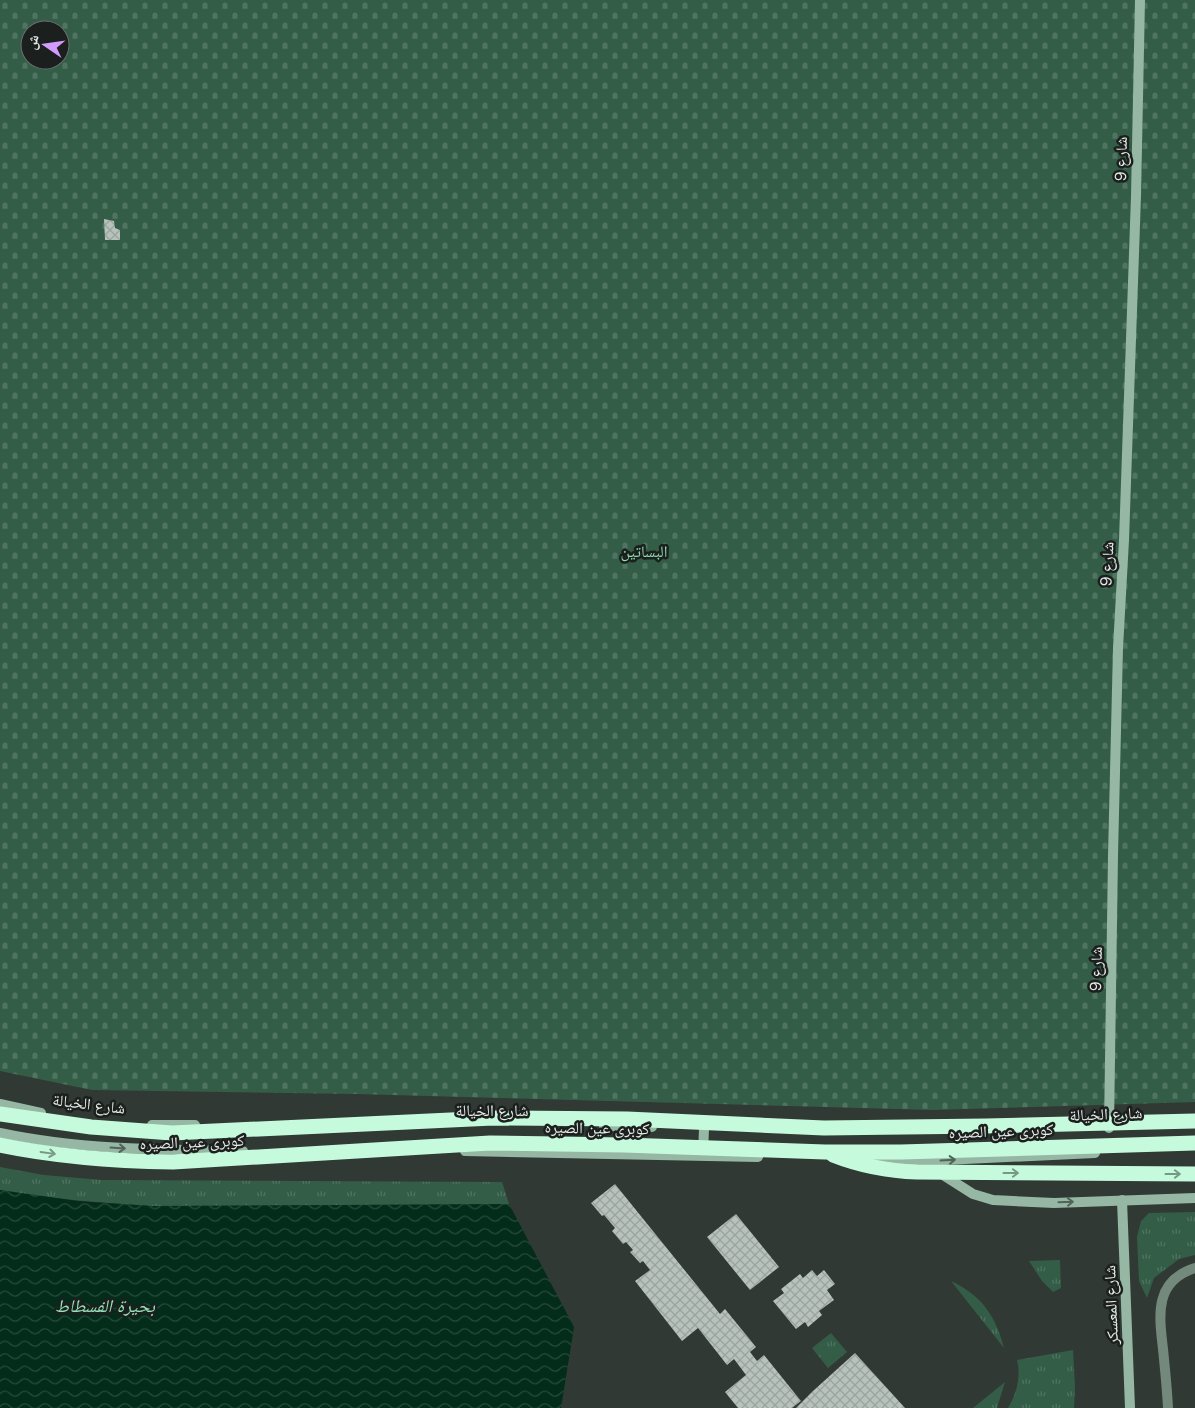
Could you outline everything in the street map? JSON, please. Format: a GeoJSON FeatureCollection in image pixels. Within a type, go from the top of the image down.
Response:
{"type":"FeatureCollection","features":[{"type":"Feature","properties":{"kind":"highway","name":"كوبرى عين الصيره"},"geometry":{"type":"LineString","coordinates":[[0,1114],[91,1127],[172,1133],[493,1118],[627,1119],[824,1128],[1195,1121]]}},
{"type":"Feature","properties":{"kind":"highway","name":"كوبرى عين الصيره"},"geometry":{"type":"LineString","coordinates":[[0,1145],[89,1158],[173,1162],[490,1143],[825,1152],[901,1152],[1195,1143]]}},
{"type":"Feature","properties":{"kind":"highway"},"geometry":{"type":"LineString","coordinates":[[825,1152],[870,1167],[901,1171],[1195,1174]]}},
{"type":"Feature","properties":{"kind":"street","name":"شارع 9"},"geometry":{"type":"LineString","coordinates":[[1109,1129],[1118,648],[1136,196],[1140,0]]}},
{"type":"Feature","properties":{"kind":"street","name":"شارع الخيالة"},"geometry":{"type":"LineString","coordinates":[[0,1104],[83,1120],[141,1125],[577,1125],[760,1132],[978,1133],[1195,1126]]}},
{"type":"Feature","properties":{"kind":"street"},"geometry":{"type":"LineString","coordinates":[[703,1156],[704,1129]]}},
{"type":"Feature","properties":{"kind":"street"},"geometry":{"type":"LineString","coordinates":[[0,1133],[78,1145],[141,1150],[557,1152],[923,1161],[1195,1149]]}},
{"type":"Feature","properties":{"kind":"street"},"geometry":{"type":"LineString","coordinates":[[923,1161],[973,1194],[988,1199],[1054,1203],[1195,1198]]}},
{"type":"Feature","properties":{"kind":"street","name":"شارع المعسكر"},"geometry":{"type":"LineString","coordinates":[[1122,1200],[1130,1408]]}},
{"type":"Feature","properties":{"kind":"street"},"geometry":{"type":"LineString","coordinates":[[1168,1408],[1160,1309],[1169,1285],[1181,1274],[1195,1268]]}},
{"type":"Feature","properties":{"kind":"green space","name":"البساتين"},"geometry":{"type":"Polygon","coordinates":[[[0,0],[1195,0],[1195,1102],[932,1110],[356,1094],[92,1090],[0,1071],[0,0]]]}},
{"type":"Feature","properties":{"kind":"green space"},"geometry":{"type":"Polygon","coordinates":[[[0,1167],[44,1175],[102,1180],[502,1182],[509,1204],[152,1206],[114,1204],[0,1190],[0,1167]]]}},
{"type":"Feature","properties":{"kind":"green space"},"geometry":{"type":"Polygon","coordinates":[[[1195,1212],[1195,1255],[1179,1259],[1154,1278],[1147,1298],[1139,1281],[1137,1237],[1141,1221],[1149,1213],[1195,1212]]]}},
{"type":"Feature","properties":{"kind":"green space"},"geometry":{"type":"Polygon","coordinates":[[[1060,1260],[1061,1288],[1053,1292],[1042,1281],[1029,1261],[1060,1260]]]}},
{"type":"Feature","properties":{"kind":"green space"},"geometry":{"type":"Polygon","coordinates":[[[951,1281],[971,1293],[986,1308],[996,1326],[1004,1348],[951,1281]]]}},
{"type":"Feature","properties":{"kind":"green space"},"geometry":{"type":"Polygon","coordinates":[[[831,1333],[847,1352],[828,1368],[812,1348],[831,1333]]]}},
{"type":"Feature","properties":{"kind":"green space"},"geometry":{"type":"Polygon","coordinates":[[[1073,1350],[1074,1408],[1008,1408],[1014,1397],[1017,1384],[1019,1372],[1017,1360],[1073,1350]]]}},
{"type":"Feature","properties":{"kind":"green space"},"geometry":{"type":"Polygon","coordinates":[[[1005,1382],[997,1408],[973,1408],[1005,1382]]]}},
{"type":"Feature","properties":{"kind":"water","name":"بحيرة الفسطاط"},"geometry":{"type":"Polygon","coordinates":[[[0,1190],[78,1201],[152,1206],[509,1204],[574,1327],[561,1408],[0,1408],[0,1190]]]}},
{"type":"Feature","properties":{"kind":"building"},"geometry":{"type":"Polygon","coordinates":[[[104,219],[114,221],[115,228],[120,230],[120,240],[105,240],[104,219]]]}},
{"type":"Feature","properties":{"kind":"building"},"geometry":{"type":"Polygon","coordinates":[[[615,1184],[720,1314],[725,1309],[756,1347],[750,1352],[757,1361],[764,1355],[801,1401],[792,1408],[738,1408],[725,1392],[746,1375],[734,1359],[727,1365],[698,1328],[682,1341],[635,1281],[650,1270],[643,1261],[640,1263],[630,1252],[633,1250],[626,1242],[623,1244],[612,1231],[615,1228],[591,1203],[615,1184]]]}},
{"type":"Feature","properties":{"kind":"building"},"geometry":{"type":"Polygon","coordinates":[[[736,1214],[779,1267],[750,1290],[707,1237],[736,1214]]]}},
{"type":"Feature","properties":{"kind":"building"},"geometry":{"type":"Polygon","coordinates":[[[812,1270],[817,1276],[824,1270],[835,1284],[827,1290],[834,1300],[819,1311],[822,1315],[808,1327],[805,1322],[796,1329],[773,1301],[784,1293],[781,1289],[800,1274],[803,1278],[812,1270]]]}},
{"type":"Feature","properties":{"kind":"building"},"geometry":{"type":"Polygon","coordinates":[[[855,1353],[905,1408],[796,1408],[813,1391],[855,1353]]]}}]}
